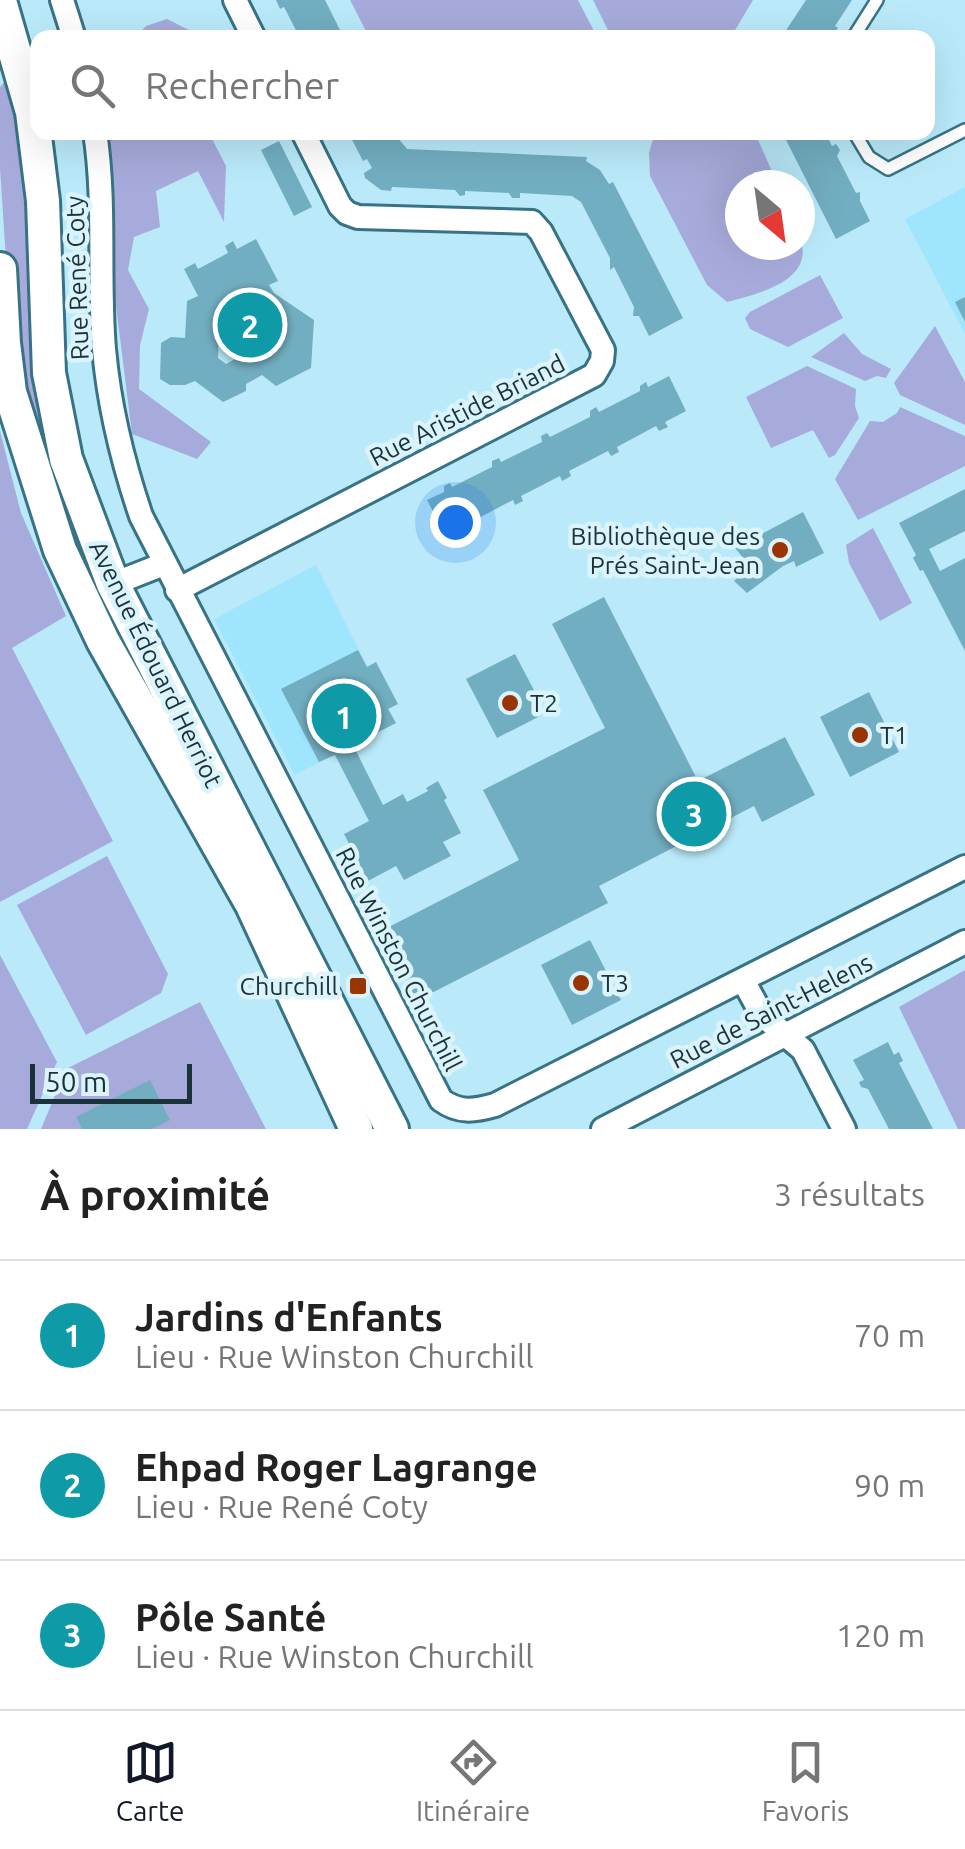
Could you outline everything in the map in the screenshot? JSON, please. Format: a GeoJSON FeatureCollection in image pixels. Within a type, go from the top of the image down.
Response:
{"type":"FeatureCollection","features":[{"type":"Feature","properties":{"kind":"main road","name":"Avenue Édouard Herriot"},"geometry":{"type":"LineString","coordinates":[[0,1],[30,105]]}},
{"type":"Feature","properties":{"kind":"main road","name":"Avenue Édouard Herriot"},"geometry":{"type":"LineString","coordinates":[[36,140],[41,183],[48,373],[66,458],[113,584],[383,1126]]}},
{"type":"Feature","properties":{"kind":"main road","name":"Avenue Édouard Herriot"},"geometry":{"type":"LineString","coordinates":[[0,269],[10,392],[60,550],[103,641],[383,1126]]}},
{"type":"Feature","properties":{"kind":"street"},"geometry":{"type":"LineString","coordinates":[[62,0],[71,30]]}},
{"type":"Feature","properties":{"kind":"street"},"geometry":{"type":"LineString","coordinates":[[235,0],[250,30]]}},
{"type":"Feature","properties":{"kind":"street","name":"Rue René Coty"},"geometry":{"type":"LineString","coordinates":[[95,140],[101,175],[104,349],[110,387],[130,482],[177,590]]}},
{"type":"Feature","properties":{"kind":"street","name":"Rue Aristide Briand"},"geometry":{"type":"LineString","coordinates":[[177,590],[594,375],[602,361],[602,350],[541,232],[532,222],[347,213],[306,140]]}},
{"type":"Feature","properties":{"kind":"street"},"geometry":{"type":"LineString","coordinates":[[113,584],[164,564]]}},
{"type":"Feature","properties":{"kind":"street","name":"Rue Winston Churchill"},"geometry":{"type":"LineString","coordinates":[[177,590],[440,1100],[453,1109],[475,1110],[495,1104],[965,867]]}},
{"type":"Feature","properties":{"kind":"street","name":"Rue de Saint-Helens"},"geometry":{"type":"LineString","coordinates":[[603,1129],[965,942]]}},
{"type":"Feature","properties":{"kind":"street"},"geometry":{"type":"LineString","coordinates":[[743,980],[762,1015],[803,1050],[844,1129]]}},
{"type":"Feature","properties":{"kind":"lane"},"geometry":{"type":"LineString","coordinates":[[857,30],[877,0]]}},
{"type":"Feature","properties":{"kind":"lane"},"geometry":{"type":"LineString","coordinates":[[858,140],[868,157],[888,169],[965,130]]}},
{"type":"Feature","properties":{"kind":"shaded area"},"geometry":{"type":"Polygon","coordinates":[[[350,0],[578,0],[593,30],[365,30],[350,0]]]}},
{"type":"Feature","properties":{"kind":"shaded area"},"geometry":{"type":"Polygon","coordinates":[[[593,0],[753,0],[735,30],[608,30],[593,0]]]}},
{"type":"Feature","properties":{"kind":"shaded area"},"geometry":{"type":"Polygon","coordinates":[[[167,19],[189,30],[142,30],[167,19]]]}},
{"type":"Feature","properties":{"kind":"shaded area"},"geometry":{"type":"Polygon","coordinates":[[[12,73],[60,486],[22,399],[12,351],[0,168],[0,87],[12,73]]]}},
{"type":"Feature","properties":{"kind":"shaded area"},"geometry":{"type":"Polygon","coordinates":[[[108,140],[213,140],[226,166],[224,222],[198,171],[156,191],[160,227],[134,237],[128,270],[149,309],[140,345],[139,389],[211,442],[197,459],[132,434],[114,290],[108,140]]]}},
{"type":"Feature","properties":{"kind":"shaded area"},"geometry":{"type":"Polygon","coordinates":[[[653,140],[758,140],[771,170],[725,170],[725,260],[801,260],[800,265],[768,290],[727,302],[707,285],[650,176],[653,140]]]}},
{"type":"Feature","properties":{"kind":"shaded area"},"geometry":{"type":"Polygon","coordinates":[[[965,187],[965,334],[905,219],[965,187]]]}},
{"type":"Feature","properties":{"kind":"shaded area"},"geometry":{"type":"Polygon","coordinates":[[[820,275],[843,318],[788,347],[750,329],[745,318],[750,312],[820,275]]]}},
{"type":"Feature","properties":{"kind":"shaded area"},"geometry":{"type":"Polygon","coordinates":[[[935,326],[965,382],[965,425],[900,395],[894,383],[935,326]]]}},
{"type":"Feature","properties":{"kind":"shaded area"},"geometry":{"type":"Polygon","coordinates":[[[844,333],[862,354],[891,369],[886,378],[877,376],[865,381],[811,357],[844,333]]]}},
{"type":"Feature","properties":{"kind":"shaded area"},"geometry":{"type":"Polygon","coordinates":[[[807,366],[856,389],[859,418],[829,458],[813,430],[771,448],[746,397],[807,366]]]}},
{"type":"Feature","properties":{"kind":"shaded area"},"geometry":{"type":"Polygon","coordinates":[[[900,407],[965,436],[965,466],[858,520],[835,479],[870,421],[883,422],[900,407]]]}},
{"type":"Feature","properties":{"kind":"shaded area"},"geometry":{"type":"Polygon","coordinates":[[[0,431],[21,513],[66,616],[12,648],[113,841],[0,902],[0,431]]]}},
{"type":"Feature","properties":{"kind":"shaded area"},"geometry":{"type":"Polygon","coordinates":[[[873,528],[912,603],[880,621],[849,563],[846,545],[873,528]]]}},
{"type":"Feature","properties":{"kind":"shaded area"},"geometry":{"type":"Polygon","coordinates":[[[316,565],[396,723],[295,775],[214,619],[316,565]]]}},
{"type":"Feature","properties":{"kind":"shaded area"},"geometry":{"type":"Polygon","coordinates":[[[107,856],[168,974],[161,993],[86,1035],[17,905],[107,856]]]}},
{"type":"Feature","properties":{"kind":"shaded area"},"geometry":{"type":"Polygon","coordinates":[[[0,955],[57,1062],[27,1129],[0,1129],[0,955]]]}},
{"type":"Feature","properties":{"kind":"shaded area"},"geometry":{"type":"Polygon","coordinates":[[[965,970],[965,1129],[958,1129],[899,1007],[965,970]]]}},
{"type":"Feature","properties":{"kind":"shaded area"},"geometry":{"type":"Polygon","coordinates":[[[200,1002],[266,1129],[41,1129],[66,1069],[200,1002]]]}},
{"type":"Feature","properties":{"kind":"building"},"geometry":{"type":"Polygon","coordinates":[[[276,0],[325,0],[340,30],[296,30],[284,7],[280,9],[276,0]]]}},
{"type":"Feature","properties":{"kind":"building"},"geometry":{"type":"Polygon","coordinates":[[[806,0],[852,0],[835,26],[837,30],[786,30],[806,0]]]}},
{"type":"Feature","properties":{"kind":"building"},"geometry":{"type":"Polygon","coordinates":[[[352,140],[400,140],[407,149],[587,157],[586,161],[600,170],[609,184],[613,182],[683,318],[649,336],[639,316],[633,316],[634,307],[614,267],[610,270],[610,258],[581,202],[572,196],[520,193],[520,198],[512,198],[509,193],[465,191],[460,196],[455,190],[381,190],[365,178],[364,173],[372,168],[367,159],[363,161],[352,140]]]}},
{"type":"Feature","properties":{"kind":"building"},"geometry":{"type":"Polygon","coordinates":[[[786,140],[829,140],[832,146],[836,144],[840,150],[837,156],[856,193],[860,192],[870,221],[836,239],[815,197],[815,170],[801,170],[786,140]]]}},
{"type":"Feature","properties":{"kind":"building"},"geometry":{"type":"Polygon","coordinates":[[[279,141],[312,207],[294,216],[261,150],[279,141]]]}},
{"type":"Feature","properties":{"kind":"building"},"geometry":{"type":"Polygon","coordinates":[[[256,239],[278,281],[269,285],[274,293],[314,320],[311,368],[276,386],[262,375],[246,384],[246,391],[223,402],[195,381],[170,385],[160,379],[161,343],[171,337],[185,338],[187,301],[198,296],[184,269],[195,263],[198,269],[228,253],[225,246],[233,241],[237,249],[256,239]],[[229,331],[219,337],[218,358],[226,364],[237,358],[238,338],[229,331]]]}},
{"type":"Feature","properties":{"kind":"building"},"geometry":{"type":"Polygon","coordinates":[[[965,297],[965,322],[955,302],[965,297]]]}},
{"type":"Feature","properties":{"kind":"building"},"geometry":{"type":"Polygon","coordinates":[[[669,376],[686,411],[665,422],[668,427],[659,431],[656,426],[617,447],[619,452],[611,456],[608,451],[569,471],[571,476],[562,481],[560,476],[521,496],[523,501],[515,505],[513,500],[473,521],[475,525],[467,529],[464,525],[445,535],[427,500],[444,492],[444,486],[450,483],[452,487],[492,467],[492,461],[499,458],[501,462],[542,442],[541,436],[547,433],[550,437],[590,417],[590,411],[596,407],[599,412],[640,391],[646,382],[648,387],[669,376]]]}},
{"type":"Feature","properties":{"kind":"building"},"geometry":{"type":"Polygon","coordinates":[[[965,489],[965,531],[929,549],[940,571],[965,558],[965,651],[913,558],[916,555],[899,523],[965,489]]]}},
{"type":"Feature","properties":{"kind":"building","name":"Bibliothèque des Prés Saint-Jean"},"geometry":{"type":"Polygon","coordinates":[[[803,512],[824,553],[796,567],[794,561],[783,566],[747,593],[734,581],[749,565],[735,548],[803,512]]]}},
{"type":"Feature","properties":{"kind":"building"},"geometry":{"type":"Polygon","coordinates":[[[604,597],[698,781],[785,737],[815,795],[762,822],[754,806],[599,886],[608,903],[416,1001],[381,931],[519,860],[483,790],[605,728],[552,624],[604,597]]]}},
{"type":"Feature","properties":{"kind":"building"},"geometry":{"type":"Polygon","coordinates":[[[358,650],[367,667],[376,662],[398,704],[388,709],[396,723],[353,745],[383,805],[403,794],[407,802],[438,781],[461,833],[443,842],[451,856],[404,880],[396,866],[368,881],[344,834],[369,821],[335,755],[319,762],[281,689],[358,650]]]}},
{"type":"Feature","properties":{"kind":"building","name":"T2"},"geometry":{"type":"Polygon","coordinates":[[[515,654],[546,713],[497,738],[466,679],[515,654]]]}},
{"type":"Feature","properties":{"kind":"building","name":"T1"},"geometry":{"type":"Polygon","coordinates":[[[869,692],[899,752],[850,777],[820,717],[869,692]]]}},
{"type":"Feature","properties":{"kind":"building","name":"T3"},"geometry":{"type":"Polygon","coordinates":[[[590,940],[621,1000],[572,1025],[541,965],[590,940]]]}},
{"type":"Feature","properties":{"kind":"building"},"geometry":{"type":"Polygon","coordinates":[[[888,1042],[894,1055],[899,1052],[903,1061],[899,1063],[933,1129],[889,1129],[868,1089],[861,1087],[859,1082],[864,1080],[853,1060],[888,1042]]]}},
{"type":"Feature","properties":{"kind":"building"},"geometry":{"type":"Polygon","coordinates":[[[150,1080],[170,1120],[152,1129],[82,1129],[76,1117],[150,1080]]]}},
{"type":"Feature","properties":{"kind":"place","name":"Ehpad Roger Lagrange"},"geometry":{"type":"Point","coordinates":[250,325]}},
{"type":"Feature","properties":{"kind":"place","name":"Bibliothèque des Prés Saint-Jean"},"geometry":{"type":"Point","coordinates":[780,550]}},
{"type":"Feature","properties":{"kind":"place","name":"T2"},"geometry":{"type":"Point","coordinates":[510,703]}},
{"type":"Feature","properties":{"kind":"place","name":"Jardins d'Enfants"},"geometry":{"type":"Point","coordinates":[344,716]}},
{"type":"Feature","properties":{"kind":"place","name":"T1"},"geometry":{"type":"Point","coordinates":[860,735]}},
{"type":"Feature","properties":{"kind":"place","name":"Pôle Santé"},"geometry":{"type":"Point","coordinates":[694,814]}},
{"type":"Feature","properties":{"kind":"place","name":"T3"},"geometry":{"type":"Point","coordinates":[581,983]}},
{"type":"Feature","properties":{"kind":"place","name":"Churchill"},"geometry":{"type":"Point","coordinates":[358,986]}}]}
